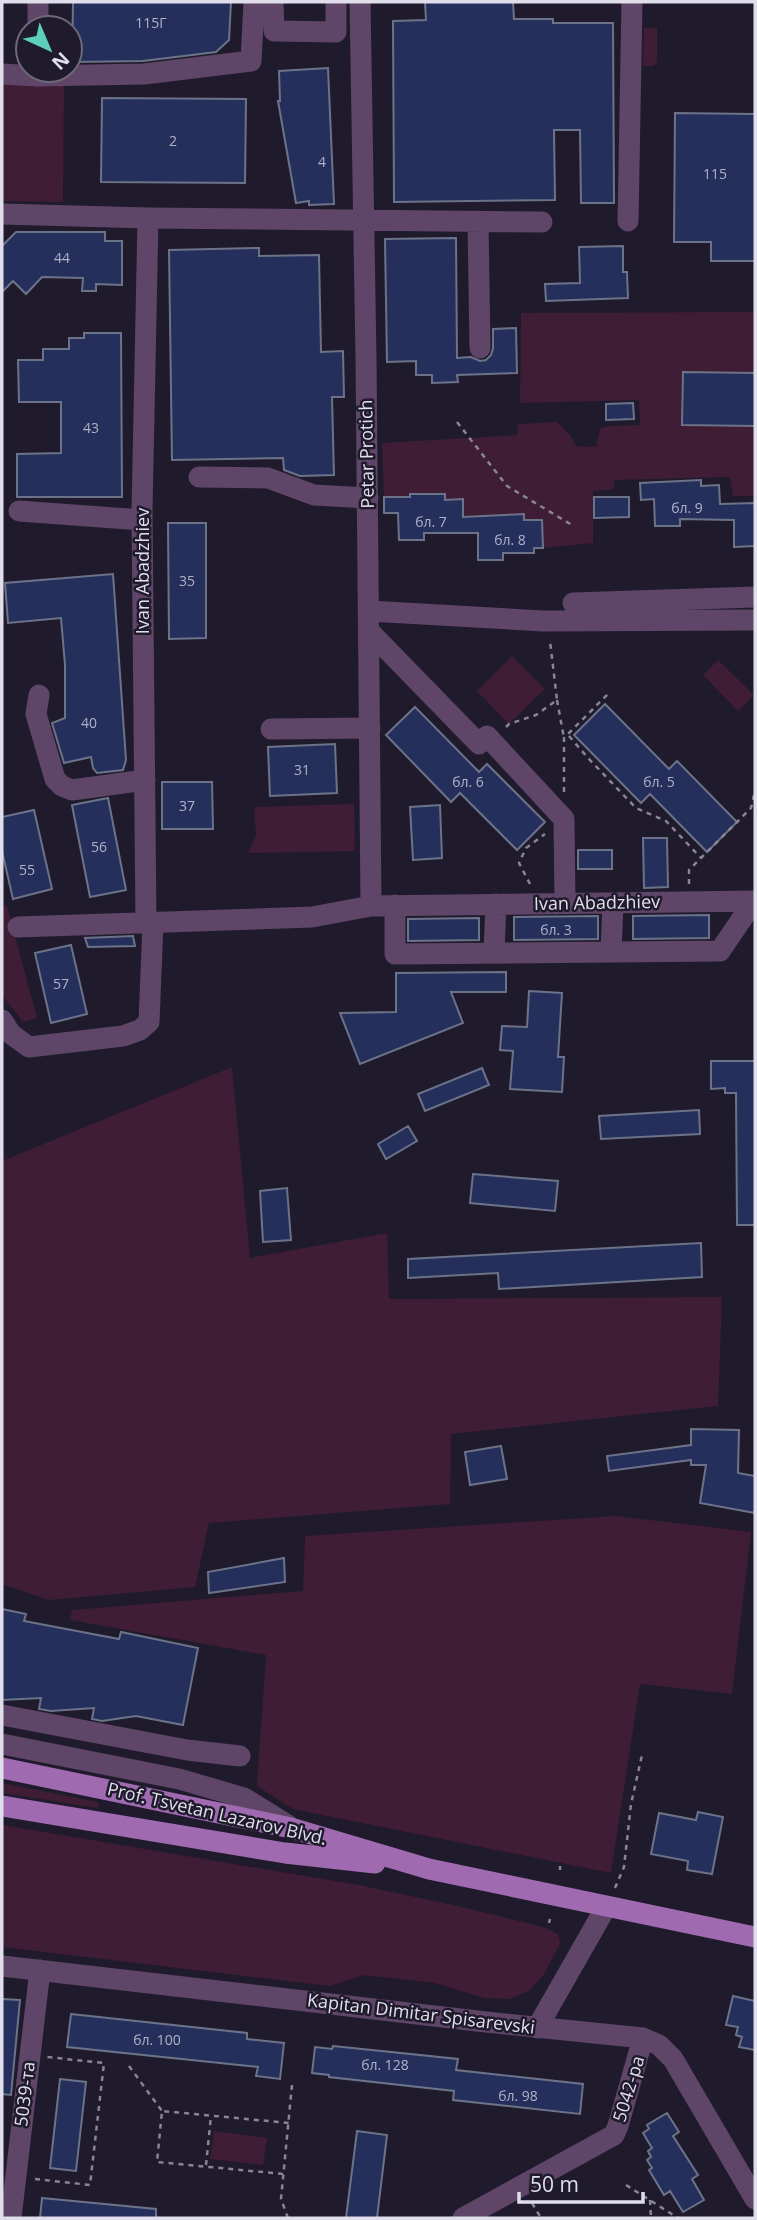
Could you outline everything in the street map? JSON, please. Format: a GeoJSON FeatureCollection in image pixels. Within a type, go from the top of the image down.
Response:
{"type":"FeatureCollection","features":[{"type":"Feature","properties":{"kind":"main road","name":"Prof. Tsvetan Lazarov Blvd."},"geometry":{"type":"LineString","coordinates":[[2,1769],[291,1828],[429,1869],[755,1937]]}},
{"type":"Feature","properties":{"kind":"main road","name":"Prof. Tsvetan Lazarov Blvd."},"geometry":{"type":"LineString","coordinates":[[2,1806],[285,1853],[429,1869]]}},
{"type":"Feature","properties":{"kind":"street"},"geometry":{"type":"LineString","coordinates":[[84,73],[144,74],[251,61],[254,2]]}},
{"type":"Feature","properties":{"kind":"street"},"geometry":{"type":"LineString","coordinates":[[273,2],[274,31],[335,32],[336,2]]}},
{"type":"Feature","properties":{"kind":"street","name":"Petar Protich"},"geometry":{"type":"LineString","coordinates":[[360,2],[365,221],[371,906]]}},
{"type":"Feature","properties":{"kind":"street"},"geometry":{"type":"LineString","coordinates":[[628,221],[632,2]]}},
{"type":"Feature","properties":{"kind":"street"},"geometry":{"type":"LineString","coordinates":[[2,214],[75,211],[148,218],[269,212],[365,221],[542,222]]}},
{"type":"Feature","properties":{"kind":"street","name":"Ivan Abadzhiev"},"geometry":{"type":"LineString","coordinates":[[148,218],[142,520],[149,923]]}},
{"type":"Feature","properties":{"kind":"street"},"geometry":{"type":"LineString","coordinates":[[478,222],[480,348]]}},
{"type":"Feature","properties":{"kind":"street"},"geometry":{"type":"LineString","coordinates":[[199,477],[268,478],[314,495],[368,498]]}},
{"type":"Feature","properties":{"kind":"street"},"geometry":{"type":"LineString","coordinates":[[19,511],[142,520]]}},
{"type":"Feature","properties":{"kind":"street"},"geometry":{"type":"LineString","coordinates":[[573,603],[755,597]]}},
{"type":"Feature","properties":{"kind":"street"},"geometry":{"type":"LineString","coordinates":[[369,621],[755,620]]}},
{"type":"Feature","properties":{"kind":"street"},"geometry":{"type":"LineString","coordinates":[[369,621],[479,744],[487,736],[565,819],[565,903]]}},
{"type":"Feature","properties":{"kind":"street"},"geometry":{"type":"LineString","coordinates":[[39,695],[36,714],[55,779],[62,786],[72,790],[145,780]]}},
{"type":"Feature","properties":{"kind":"street"},"geometry":{"type":"LineString","coordinates":[[271,729],[370,728]]}},
{"type":"Feature","properties":{"kind":"street"},"geometry":{"type":"LineString","coordinates":[[395,905],[395,954],[720,951],[754,901]]}},
{"type":"Feature","properties":{"kind":"street","name":"Ivan Abadzhiev"},"geometry":{"type":"LineString","coordinates":[[18,927],[312,917],[371,906],[395,905],[754,901]]}},
{"type":"Feature","properties":{"kind":"street"},"geometry":{"type":"LineString","coordinates":[[611,952],[613,903]]}},
{"type":"Feature","properties":{"kind":"street"},"geometry":{"type":"LineString","coordinates":[[494,953],[496,904]]}},
{"type":"Feature","properties":{"kind":"street"},"geometry":{"type":"LineString","coordinates":[[2,1020],[11,1034],[29,1047],[123,1036],[140,1030],[149,1022],[149,923]]}},
{"type":"Feature","properties":{"kind":"street"},"geometry":{"type":"LineString","coordinates":[[2,1715],[187,1750],[240,1756]]}},
{"type":"Feature","properties":{"kind":"street"},"geometry":{"type":"LineString","coordinates":[[2,1744],[178,1779],[244,1798],[291,1828]]}},
{"type":"Feature","properties":{"kind":"street"},"geometry":{"type":"LineString","coordinates":[[178,1779],[187,1750]]}},
{"type":"Feature","properties":{"kind":"street"},"geometry":{"type":"LineString","coordinates":[[537,2028],[606,1907]]}},
{"type":"Feature","properties":{"kind":"street","name":"Kapitan Dimitar Spisarevski"},"geometry":{"type":"LineString","coordinates":[[2,1966],[643,2038],[659,2045],[673,2059],[755,2199]]}},
{"type":"Feature","properties":{"kind":"street","name":"5039-та"},"geometry":{"type":"LineString","coordinates":[[10,2218],[40,1970]]}},
{"type":"Feature","properties":{"kind":"street","name":"5042-ра"},"geometry":{"type":"LineString","coordinates":[[463,2218],[614,2135],[643,2038]]}},
{"type":"Feature","properties":{"kind":"path"},"geometry":{"type":"LineString","coordinates":[[457,422],[507,486],[572,525]]}},
{"type":"Feature","properties":{"kind":"path"},"geometry":{"type":"LineString","coordinates":[[519,863],[526,848],[565,819],[564,738],[549,636],[543,621]]}},
{"type":"Feature","properties":{"kind":"path"},"geometry":{"type":"LineString","coordinates":[[564,738],[608,694]]}},
{"type":"Feature","properties":{"kind":"path"},"geometry":{"type":"LineString","coordinates":[[492,741],[509,724],[536,715],[557,700]]}},
{"type":"Feature","properties":{"kind":"path"},"geometry":{"type":"LineString","coordinates":[[569,734],[636,808],[666,821],[701,858]]}},
{"type":"Feature","properties":{"kind":"path"},"geometry":{"type":"LineString","coordinates":[[689,901],[689,870],[751,808],[755,791]]}},
{"type":"Feature","properties":{"kind":"path"},"geometry":{"type":"LineString","coordinates":[[606,1907],[624,1867],[631,1804],[642,1755]]}},
{"type":"Feature","properties":{"kind":"path"},"geometry":{"type":"LineString","coordinates":[[16,2176],[90,2185],[100,2104],[104,2063],[30,2055]]}},
{"type":"Feature","properties":{"kind":"path"},"geometry":{"type":"LineString","coordinates":[[129,2066],[162,2111],[157,2162],[283,2174]]}},
{"type":"Feature","properties":{"kind":"path"},"geometry":{"type":"LineString","coordinates":[[288,2218],[281,2199],[292,2085]]}},
{"type":"Feature","properties":{"kind":"path"},"geometry":{"type":"LineString","coordinates":[[162,2111],[289,2123]]}},
{"type":"Feature","properties":{"kind":"path"},"geometry":{"type":"LineString","coordinates":[[206,2166],[211,2116]]}},
{"type":"Feature","properties":{"kind":"path"},"geometry":{"type":"LineString","coordinates":[[626,2185],[678,2218]]}},
{"type":"Feature","properties":{"kind":"path"},"geometry":{"type":"LineString","coordinates":[[650,2200],[650,2218]]}},
{"type":"Feature","properties":{"kind":"shaded area"},"geometry":{"type":"Polygon","coordinates":[[[644,28],[657,28],[657,62],[654,66],[643,66],[644,28]]]}},
{"type":"Feature","properties":{"kind":"shaded area"},"geometry":{"type":"Polygon","coordinates":[[[64,84],[63,202],[2,201],[2,85],[64,84]]]}},
{"type":"Feature","properties":{"kind":"shaded area"},"geometry":{"type":"Polygon","coordinates":[[[755,312],[755,373],[683,372],[683,425],[755,426],[755,496],[733,496],[730,477],[614,480],[614,489],[593,491],[593,543],[543,548],[542,520],[524,520],[524,514],[463,517],[463,500],[445,500],[445,494],[384,497],[382,443],[517,435],[518,424],[557,422],[571,436],[576,446],[596,447],[600,428],[640,425],[639,400],[520,403],[521,313],[755,312]]]}},
{"type":"Feature","properties":{"kind":"shaded area"},"geometry":{"type":"Polygon","coordinates":[[[512,656],[545,689],[509,724],[477,691],[512,656]]]}},
{"type":"Feature","properties":{"kind":"shaded area"},"geometry":{"type":"Polygon","coordinates":[[[718,660],[754,695],[738,711],[703,675],[718,660]]]}},
{"type":"Feature","properties":{"kind":"shaded area"},"geometry":{"type":"Polygon","coordinates":[[[354,804],[355,851],[248,853],[256,835],[254,807],[354,804]]]}},
{"type":"Feature","properties":{"kind":"shaded area"},"geometry":{"type":"Polygon","coordinates":[[[7,906],[37,1018],[23,1022],[2,995],[2,907],[7,906]]]}},
{"type":"Feature","properties":{"kind":"shaded area"},"geometry":{"type":"Polygon","coordinates":[[[232,1067],[250,1258],[387,1233],[389,1299],[722,1297],[718,1406],[451,1434],[450,1504],[209,1523],[195,1587],[49,1600],[2,1584],[2,1161],[232,1067]]]}},
{"type":"Feature","properties":{"kind":"shaded area"},"geometry":{"type":"Polygon","coordinates":[[[616,1516],[751,1532],[732,1694],[640,1684],[611,1873],[293,1809],[257,1786],[266,1655],[70,1620],[72,1610],[303,1591],[305,1536],[616,1516]]]}},
{"type":"Feature","properties":{"kind":"shaded area"},"geometry":{"type":"Polygon","coordinates":[[[2,1783],[98,1802],[99,1805],[97,1808],[2,1793],[2,1783]]]}},
{"type":"Feature","properties":{"kind":"shaded area"},"geometry":{"type":"Polygon","coordinates":[[[2,1825],[359,1885],[458,1906],[543,1927],[558,1934],[560,1944],[544,1974],[529,1991],[510,1999],[484,1998],[435,1983],[364,1975],[330,1986],[2,1947],[2,1825]]]}},
{"type":"Feature","properties":{"kind":"shaded area"},"geometry":{"type":"Polygon","coordinates":[[[214,2131],[267,2138],[263,2165],[210,2159],[214,2131]]]}},
{"type":"Feature","properties":{"kind":"building"},"geometry":{"type":"Polygon","coordinates":[[[73,2],[231,2],[229,40],[216,52],[143,61],[84,62],[84,14],[73,14],[73,2]]]}},
{"type":"Feature","properties":{"kind":"building"},"geometry":{"type":"Polygon","coordinates":[[[425,2],[513,2],[514,19],[553,19],[553,23],[613,23],[614,203],[581,203],[580,130],[554,130],[555,200],[394,202],[393,21],[426,20],[425,2]]]}},
{"type":"Feature","properties":{"kind":"building"},"geometry":{"type":"Polygon","coordinates":[[[328,68],[334,204],[309,205],[309,201],[296,203],[278,101],[279,71],[328,68]]]}},
{"type":"Feature","properties":{"kind":"building"},"geometry":{"type":"Polygon","coordinates":[[[102,98],[246,99],[245,183],[101,182],[102,98]]]}},
{"type":"Feature","properties":{"kind":"building"},"geometry":{"type":"Polygon","coordinates":[[[675,113],[755,114],[755,261],[711,261],[711,242],[674,242],[675,113]]]}},
{"type":"Feature","properties":{"kind":"building"},"geometry":{"type":"Polygon","coordinates":[[[16,232],[105,232],[105,241],[122,241],[122,285],[96,284],[96,291],[82,291],[83,278],[42,277],[26,294],[13,281],[2,292],[2,246],[16,232]]]}},
{"type":"Feature","properties":{"kind":"building"},"geometry":{"type":"Polygon","coordinates":[[[456,238],[457,358],[486,360],[493,348],[493,329],[516,328],[517,373],[457,375],[458,382],[432,383],[432,375],[416,375],[416,361],[387,362],[385,239],[456,238]]]}},
{"type":"Feature","properties":{"kind":"building"},"geometry":{"type":"Polygon","coordinates":[[[623,246],[623,272],[627,272],[628,298],[546,301],[545,284],[580,283],[579,247],[623,246]]]}},
{"type":"Feature","properties":{"kind":"building"},"geometry":{"type":"Polygon","coordinates":[[[259,248],[259,256],[319,255],[321,352],[343,351],[344,397],[332,397],[334,475],[300,476],[284,470],[283,458],[172,460],[169,250],[259,248]]]}},
{"type":"Feature","properties":{"kind":"building"},"geometry":{"type":"Polygon","coordinates":[[[84,333],[121,333],[122,497],[17,497],[17,454],[61,453],[61,402],[19,402],[18,360],[43,360],[43,349],[69,349],[69,338],[84,338],[84,333]]]}},
{"type":"Feature","properties":{"kind":"building"},"geometry":{"type":"Polygon","coordinates":[[[683,372],[755,373],[755,426],[682,425],[683,372]]]}},
{"type":"Feature","properties":{"kind":"building"},"geometry":{"type":"Polygon","coordinates":[[[633,403],[634,419],[606,420],[606,404],[633,403]]]}},
{"type":"Feature","properties":{"kind":"building"},"geometry":{"type":"Polygon","coordinates":[[[701,480],[701,486],[719,485],[720,504],[755,503],[755,546],[734,547],[734,520],[680,519],[680,526],[655,526],[654,499],[641,500],[640,483],[701,480]]]}},
{"type":"Feature","properties":{"kind":"building"},"geometry":{"type":"Polygon","coordinates":[[[410,494],[445,494],[445,500],[463,499],[463,517],[524,514],[524,520],[542,520],[543,548],[534,548],[534,553],[503,553],[503,560],[478,560],[478,533],[424,533],[424,540],[399,540],[398,513],[384,513],[384,497],[410,497],[410,494]]]}},
{"type":"Feature","properties":{"kind":"building"},"geometry":{"type":"Polygon","coordinates":[[[594,497],[629,497],[629,517],[594,518],[594,497]]]}},
{"type":"Feature","properties":{"kind":"building"},"geometry":{"type":"Polygon","coordinates":[[[168,523],[206,523],[206,638],[169,639],[168,523]]]}},
{"type":"Feature","properties":{"kind":"building"},"geometry":{"type":"Polygon","coordinates":[[[113,574],[126,760],[123,770],[97,773],[91,757],[64,763],[52,723],[65,718],[65,665],[61,618],[8,623],[5,583],[113,574]]]}},
{"type":"Feature","properties":{"kind":"building"},"geometry":{"type":"Polygon","coordinates":[[[605,704],[669,769],[677,761],[737,822],[707,852],[650,794],[641,803],[574,735],[605,704]]]}},
{"type":"Feature","properties":{"kind":"building"},"geometry":{"type":"Polygon","coordinates":[[[415,707],[479,772],[487,764],[545,822],[517,850],[460,793],[451,802],[386,735],[415,707]]]}},
{"type":"Feature","properties":{"kind":"building"},"geometry":{"type":"Polygon","coordinates":[[[335,744],[337,793],[270,796],[268,747],[335,744]]]}},
{"type":"Feature","properties":{"kind":"building"},"geometry":{"type":"Polygon","coordinates":[[[162,782],[212,782],[213,829],[162,829],[162,782]]]}},
{"type":"Feature","properties":{"kind":"building"},"geometry":{"type":"Polygon","coordinates":[[[108,798],[126,890],[90,897],[72,805],[108,798]]]}},
{"type":"Feature","properties":{"kind":"building"},"geometry":{"type":"Polygon","coordinates":[[[440,805],[442,858],[413,860],[410,807],[440,805]]]}},
{"type":"Feature","properties":{"kind":"building"},"geometry":{"type":"Polygon","coordinates":[[[34,810],[52,889],[13,899],[2,851],[2,817],[34,810]]]}},
{"type":"Feature","properties":{"kind":"building"},"geometry":{"type":"Polygon","coordinates":[[[643,838],[667,838],[668,887],[644,888],[643,838]]]}},
{"type":"Feature","properties":{"kind":"building"},"geometry":{"type":"Polygon","coordinates":[[[578,850],[612,850],[612,869],[578,869],[578,850]]]}},
{"type":"Feature","properties":{"kind":"building"},"geometry":{"type":"Polygon","coordinates":[[[709,915],[709,938],[633,939],[633,916],[709,915]]]}},
{"type":"Feature","properties":{"kind":"building"},"geometry":{"type":"Polygon","coordinates":[[[598,916],[598,939],[514,940],[514,917],[598,916]]]}},
{"type":"Feature","properties":{"kind":"building"},"geometry":{"type":"Polygon","coordinates":[[[479,918],[479,940],[408,941],[408,919],[479,918]]]}},
{"type":"Feature","properties":{"kind":"building"},"geometry":{"type":"Polygon","coordinates":[[[133,936],[135,946],[88,947],[85,938],[133,936]]]}},
{"type":"Feature","properties":{"kind":"building"},"geometry":{"type":"Polygon","coordinates":[[[71,945],[87,1014],[51,1023],[35,953],[71,945]]]}},
{"type":"Feature","properties":{"kind":"building"},"geometry":{"type":"Polygon","coordinates":[[[506,972],[506,992],[451,992],[463,1023],[360,1064],[340,1013],[396,1012],[396,973],[506,972]]]}},
{"type":"Feature","properties":{"kind":"building"},"geometry":{"type":"Polygon","coordinates":[[[529,991],[562,993],[558,1057],[564,1057],[562,1092],[510,1089],[513,1051],[500,1050],[502,1026],[527,1027],[529,991]]]}},
{"type":"Feature","properties":{"kind":"building"},"geometry":{"type":"Polygon","coordinates":[[[711,1061],[755,1061],[755,1225],[737,1225],[736,1093],[725,1093],[725,1088],[711,1089],[711,1061]]]}},
{"type":"Feature","properties":{"kind":"building"},"geometry":{"type":"Polygon","coordinates":[[[482,1068],[489,1085],[425,1111],[418,1094],[482,1068]]]}},
{"type":"Feature","properties":{"kind":"building"},"geometry":{"type":"Polygon","coordinates":[[[699,1110],[700,1134],[601,1139],[599,1116],[699,1110]]]}},
{"type":"Feature","properties":{"kind":"building"},"geometry":{"type":"Polygon","coordinates":[[[408,1126],[417,1141],[386,1159],[378,1144],[408,1126]]]}},
{"type":"Feature","properties":{"kind":"building"},"geometry":{"type":"Polygon","coordinates":[[[473,1174],[558,1181],[555,1211],[470,1203],[473,1174]]]}},
{"type":"Feature","properties":{"kind":"building"},"geometry":{"type":"Polygon","coordinates":[[[287,1188],[291,1240],[263,1242],[260,1191],[287,1188]]]}},
{"type":"Feature","properties":{"kind":"building"},"geometry":{"type":"Polygon","coordinates":[[[701,1243],[702,1277],[499,1289],[498,1273],[408,1278],[408,1259],[701,1243]]]}},
{"type":"Feature","properties":{"kind":"building"},"geometry":{"type":"Polygon","coordinates":[[[691,1429],[739,1430],[738,1473],[755,1476],[755,1513],[700,1503],[706,1465],[691,1465],[691,1460],[609,1471],[607,1456],[691,1445],[691,1429]]]}},
{"type":"Feature","properties":{"kind":"building"},"geometry":{"type":"Polygon","coordinates":[[[501,1446],[507,1479],[470,1485],[465,1452],[501,1446]]]}},
{"type":"Feature","properties":{"kind":"building"},"geometry":{"type":"Polygon","coordinates":[[[284,1558],[285,1582],[209,1593],[208,1572],[284,1558]]]}},
{"type":"Feature","properties":{"kind":"building"},"geometry":{"type":"Polygon","coordinates":[[[2,1609],[26,1614],[24,1621],[119,1639],[121,1632],[198,1648],[183,1725],[136,1716],[102,1721],[92,1719],[94,1708],[51,1711],[39,1709],[41,1698],[2,1700],[2,1609]]]}},
{"type":"Feature","properties":{"kind":"building"},"geometry":{"type":"Polygon","coordinates":[[[698,1812],[723,1817],[712,1874],[687,1870],[688,1861],[651,1854],[659,1813],[696,1820],[698,1812]]]}},
{"type":"Feature","properties":{"kind":"building"},"geometry":{"type":"Polygon","coordinates":[[[733,1996],[755,2001],[755,2050],[739,2047],[742,2037],[736,2035],[738,2027],[726,2025],[733,1996]]]}},
{"type":"Feature","properties":{"kind":"building"},"geometry":{"type":"Polygon","coordinates":[[[2,1999],[20,2000],[11,2095],[2,2094],[2,1999]]]}},
{"type":"Feature","properties":{"kind":"building"},"geometry":{"type":"Polygon","coordinates":[[[71,2014],[247,2033],[247,2039],[284,2043],[280,2079],[256,2076],[258,2067],[67,2047],[71,2014]]]}},
{"type":"Feature","properties":{"kind":"building"},"geometry":{"type":"Polygon","coordinates":[[[333,2046],[458,2059],[456,2070],[583,2084],[580,2114],[453,2100],[454,2091],[312,2073],[315,2047],[332,2049],[333,2046]]]}},
{"type":"Feature","properties":{"kind":"building"},"geometry":{"type":"Polygon","coordinates":[[[60,2079],[86,2082],[76,2171],[50,2168],[60,2079]]]}},
{"type":"Feature","properties":{"kind":"building"},"geometry":{"type":"Polygon","coordinates":[[[667,2113],[679,2132],[673,2136],[698,2175],[692,2179],[704,2200],[683,2212],[670,2191],[664,2195],[649,2170],[652,2168],[647,2160],[651,2157],[648,2151],[652,2148],[643,2133],[649,2129],[647,2125],[667,2113]]]}},
{"type":"Feature","properties":{"kind":"building"},"geometry":{"type":"Polygon","coordinates":[[[357,2131],[387,2135],[377,2218],[346,2218],[357,2131]]]}},
{"type":"Feature","properties":{"kind":"building"},"geometry":{"type":"Polygon","coordinates":[[[42,2198],[156,2209],[156,2218],[40,2218],[42,2198]]]}}]}
